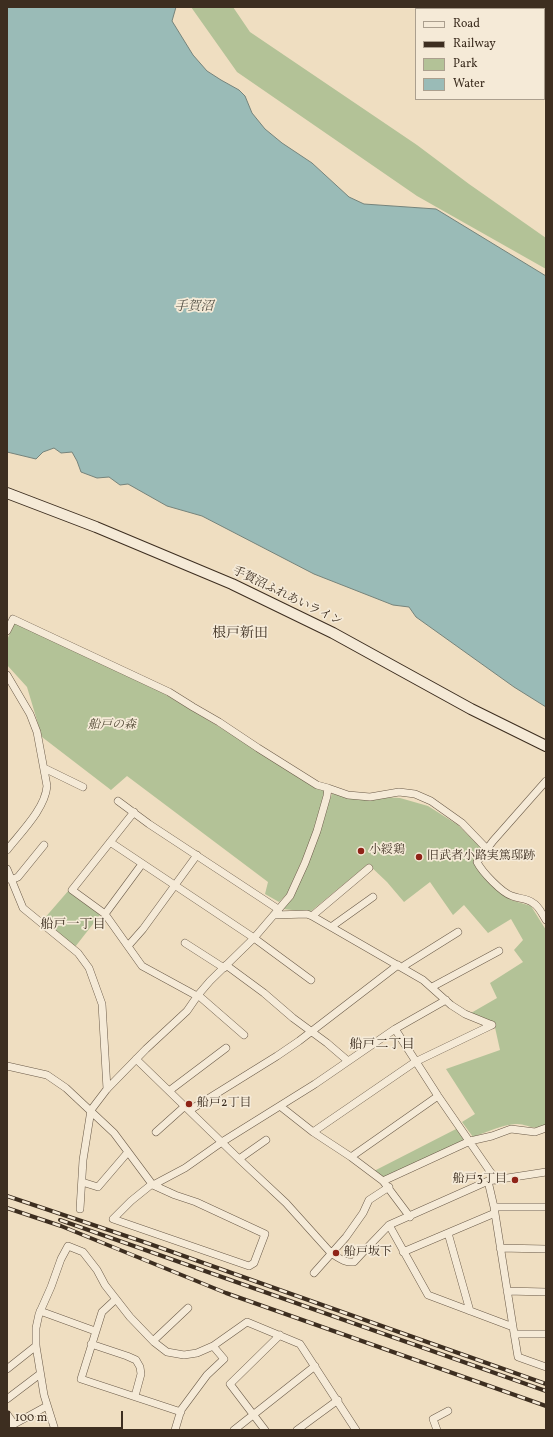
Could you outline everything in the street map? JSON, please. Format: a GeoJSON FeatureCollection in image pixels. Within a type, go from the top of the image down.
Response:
{"type":"FeatureCollection","features":[{"type":"Feature","properties":{"kind":"street","name":"手賀沼ふれあいライン"},"geometry":{"type":"LineString","coordinates":[[7,493],[96,527],[232,584],[333,633],[471,709],[546,746]]}},
{"type":"Feature","properties":{"kind":"street"},"geometry":{"type":"LineString","coordinates":[[7,631],[13,618],[169,692],[219,722],[317,785],[348,795],[370,797],[399,792],[415,794],[431,801],[462,823],[487,849]]}},
{"type":"Feature","properties":{"kind":"street"},"geometry":{"type":"LineString","coordinates":[[7,676],[30,714],[37,732],[46,780],[46,795],[38,810],[7,850]]}},
{"type":"Feature","properties":{"kind":"street"},"geometry":{"type":"LineString","coordinates":[[44,768],[83,787]]}},
{"type":"Feature","properties":{"kind":"street"},"geometry":{"type":"LineString","coordinates":[[546,781],[477,862],[481,869],[511,896],[534,903],[546,920]]}},
{"type":"Feature","properties":{"kind":"street"},"geometry":{"type":"LineString","coordinates":[[80,1209],[83,1160],[91,1110],[107,1088],[187,1011],[197,995],[254,938],[290,896],[305,864],[317,831],[328,788]]}},
{"type":"Feature","properties":{"kind":"street"},"geometry":{"type":"LineString","coordinates":[[118,801],[197,855],[276,912],[307,914],[312,916],[368,950],[400,966],[423,980],[465,1014],[492,1025],[416,1062],[313,1132]]}},
{"type":"Feature","properties":{"kind":"street"},"geometry":{"type":"LineString","coordinates":[[134,812],[72,890],[105,914],[142,966],[197,995],[244,1035]]}},
{"type":"Feature","properties":{"kind":"street"},"geometry":{"type":"LineString","coordinates":[[110,842],[254,938],[311,980]]}},
{"type":"Feature","properties":{"kind":"street"},"geometry":{"type":"LineString","coordinates":[[11,880],[18,877],[44,845]]}},
{"type":"Feature","properties":{"kind":"street"},"geometry":{"type":"LineString","coordinates":[[128,946],[143,929],[197,855]]}},
{"type":"Feature","properties":{"kind":"street"},"geometry":{"type":"LineString","coordinates":[[105,914],[142,864]]}},
{"type":"Feature","properties":{"kind":"street"},"geometry":{"type":"LineString","coordinates":[[312,916],[369,868]]}},
{"type":"Feature","properties":{"kind":"street"},"geometry":{"type":"LineString","coordinates":[[7,869],[23,908],[78,953],[89,968],[102,1004],[107,1088]]}},
{"type":"Feature","properties":{"kind":"street"},"geometry":{"type":"LineString","coordinates":[[331,927],[373,897]]}},
{"type":"Feature","properties":{"kind":"street"},"geometry":{"type":"LineString","coordinates":[[156,1132],[187,1108],[277,1056],[400,966],[458,932]]}},
{"type":"Feature","properties":{"kind":"street"},"geometry":{"type":"LineString","coordinates":[[184,944],[225,966],[264,993],[348,1061]]}},
{"type":"Feature","properties":{"kind":"street"},"geometry":{"type":"LineString","coordinates":[[432,987],[499,951]]}},
{"type":"Feature","properties":{"kind":"street"},"geometry":{"type":"LineString","coordinates":[[7,1066],[47,1075],[66,1088],[114,1133],[153,1184],[175,1196],[196,1202],[265,1234],[254,1263],[249,1266],[114,1219],[131,1201],[153,1184],[185,1168],[222,1142],[314,1084],[395,1029],[446,1000]]}},
{"type":"Feature","properties":{"kind":"street"},"geometry":{"type":"LineString","coordinates":[[395,1029],[438,1096],[496,1180]]}},
{"type":"Feature","properties":{"kind":"street"},"geometry":{"type":"LineString","coordinates":[[169,1091],[226,1048]]}},
{"type":"Feature","properties":{"kind":"street"},"geometry":{"type":"LineString","coordinates":[[136,1059],[286,1203],[331,1253],[344,1262],[354,1262],[389,1226],[488,1181],[546,1172]]}},
{"type":"Feature","properties":{"kind":"street"},"geometry":{"type":"LineString","coordinates":[[351,1157],[438,1096]]}},
{"type":"Feature","properties":{"kind":"street"},"geometry":{"type":"LineString","coordinates":[[280,1106],[313,1132],[351,1157],[383,1181],[389,1187],[410,1217]]}},
{"type":"Feature","properties":{"kind":"street"},"geometry":{"type":"LineString","coordinates":[[383,1181],[470,1141],[492,1136],[511,1129],[535,1132],[546,1128]]}},
{"type":"Feature","properties":{"kind":"street"},"geometry":{"type":"LineString","coordinates":[[239,1159],[266,1140]]}},
{"type":"Feature","properties":{"kind":"street"},"geometry":{"type":"LineString","coordinates":[[82,1182],[98,1187],[128,1152]]}},
{"type":"Feature","properties":{"kind":"street"},"geometry":{"type":"LineString","coordinates":[[488,1181],[518,1357],[546,1367]]}},
{"type":"Feature","properties":{"kind":"street"},"geometry":{"type":"LineString","coordinates":[[314,1273],[346,1237],[363,1213],[369,1200],[389,1187]]}},
{"type":"Feature","properties":{"kind":"street"},"geometry":{"type":"LineString","coordinates":[[403,1252],[448,1233],[494,1210],[546,1207]]}},
{"type":"Feature","properties":{"kind":"street"},"geometry":{"type":"LineString","coordinates":[[389,1226],[428,1295],[470,1310],[514,1330],[546,1334]]}},
{"type":"Feature","properties":{"kind":"street"},"geometry":{"type":"LineString","coordinates":[[448,1233],[470,1310]]}},
{"type":"Feature","properties":{"kind":"street"},"geometry":{"type":"LineString","coordinates":[[55,1430],[47,1406],[40,1374],[36,1346],[36,1328],[40,1311],[51,1287],[61,1259],[68,1246],[83,1252],[97,1270],[105,1285],[130,1317],[153,1341],[167,1352],[184,1355],[213,1346],[247,1322],[300,1344],[338,1400],[356,1430]]}},
{"type":"Feature","properties":{"kind":"street"},"geometry":{"type":"LineString","coordinates":[[500,1248],[546,1249]]}},
{"type":"Feature","properties":{"kind":"street"},"geometry":{"type":"LineString","coordinates":[[507,1291],[546,1292]]}},
{"type":"Feature","properties":{"kind":"street"},"geometry":{"type":"LineString","coordinates":[[116,1299],[102,1312],[81,1379],[180,1412]]}},
{"type":"Feature","properties":{"kind":"street"},"geometry":{"type":"LineString","coordinates":[[153,1341],[188,1308]]}},
{"type":"Feature","properties":{"kind":"street"},"geometry":{"type":"LineString","coordinates":[[40,1311],[95,1331]]}},
{"type":"Feature","properties":{"kind":"street"},"geometry":{"type":"LineString","coordinates":[[265,1430],[230,1384],[280,1335]]}},
{"type":"Feature","properties":{"kind":"street"},"geometry":{"type":"LineString","coordinates":[[91,1344],[136,1360],[140,1367],[141,1374],[135,1396]]}},
{"type":"Feature","properties":{"kind":"street"},"geometry":{"type":"LineString","coordinates":[[7,1369],[36,1346]]}},
{"type":"Feature","properties":{"kind":"street"},"geometry":{"type":"LineString","coordinates":[[175,1430],[180,1412],[207,1375],[224,1359],[213,1346]]}},
{"type":"Feature","properties":{"kind":"street"},"geometry":{"type":"LineString","coordinates":[[234,1430],[315,1366]]}},
{"type":"Feature","properties":{"kind":"street"},"geometry":{"type":"LineString","coordinates":[[7,1399],[40,1374]]}},
{"type":"Feature","properties":{"kind":"street"},"geometry":{"type":"LineString","coordinates":[[297,1430],[338,1400]]}},
{"type":"Feature","properties":{"kind":"street"},"geometry":{"type":"LineString","coordinates":[[7,1428],[47,1406]]}},
{"type":"Feature","properties":{"kind":"street"},"geometry":{"type":"LineString","coordinates":[[437,1430],[433,1419],[448,1411]]}},
{"type":"Feature","properties":{"kind":"street"},"geometry":{"type":"LineString","coordinates":[[7,1414],[14,1424]]}},
{"type":"Feature","properties":{"kind":"green space"},"geometry":{"type":"Polygon","coordinates":[[[191,7],[233,7],[250,32],[417,145],[469,184],[546,238],[546,269],[417,196],[237,72],[191,7]]]}},
{"type":"Feature","properties":{"kind":"green space","name":"船戸の森"},"geometry":{"type":"Polygon","coordinates":[[[17,623],[163,693],[324,790],[325,793],[315,831],[287,894],[279,902],[265,894],[268,882],[127,776],[111,790],[42,737],[27,687],[7,665],[7,640],[14,624],[17,623]]]}},
{"type":"Feature","properties":{"kind":"green space"},"geometry":{"type":"Polygon","coordinates":[[[332,794],[400,798],[428,806],[458,825],[481,848],[474,864],[511,900],[531,906],[546,930],[546,1126],[537,1128],[519,1124],[510,1125],[473,1137],[462,1122],[475,1114],[446,1069],[500,1050],[494,1023],[471,1013],[497,998],[490,983],[523,962],[514,950],[523,940],[511,919],[488,933],[464,905],[453,915],[430,882],[404,902],[387,882],[368,864],[310,912],[283,909],[293,898],[332,794]]]}},
{"type":"Feature","properties":{"kind":"green space"},"geometry":{"type":"Polygon","coordinates":[[[69,890],[100,915],[75,947],[43,920],[69,890]]]}},
{"type":"Feature","properties":{"kind":"green space"},"geometry":{"type":"Polygon","coordinates":[[[458,1128],[467,1141],[384,1179],[374,1171],[458,1128]]]}},
{"type":"Feature","properties":{"kind":"water","name":"手賀沼"},"geometry":{"type":"Polygon","coordinates":[[[7,7],[176,7],[172,21],[193,55],[207,71],[239,90],[245,96],[252,113],[265,129],[282,143],[312,163],[349,197],[364,204],[436,209],[546,276],[546,707],[514,687],[416,617],[409,607],[393,605],[314,574],[202,516],[167,506],[128,484],[120,485],[109,477],[97,478],[81,472],[72,452],[61,453],[54,448],[43,452],[36,459],[7,452],[7,7]]]}},
{"type":"Feature","properties":{"kind":"railway"},"geometry":{"type":"LineString","coordinates":[[7,1196],[147,1243],[546,1384]]}},
{"type":"Feature","properties":{"kind":"railway"},"geometry":{"type":"LineString","coordinates":[[7,1208],[61,1226],[226,1293],[546,1406]]}},
{"type":"Feature","properties":{"kind":"railway"},"geometry":{"type":"LineString","coordinates":[[60,1220],[546,1391]]}},
{"type":"Feature","properties":{"kind":"place","name":"小綬鶏"},"geometry":{"type":"Point","coordinates":[361,851]}},
{"type":"Feature","properties":{"kind":"place","name":"旧武者小路実篤邸跡"},"geometry":{"type":"Point","coordinates":[419,857]}},
{"type":"Feature","properties":{"kind":"place","name":"船戸2丁目"},"geometry":{"type":"Point","coordinates":[189,1104]}},
{"type":"Feature","properties":{"kind":"place","name":"船戸3丁目"},"geometry":{"type":"Point","coordinates":[515,1180]}},
{"type":"Feature","properties":{"kind":"place","name":"船戸坂下"},"geometry":{"type":"Point","coordinates":[336,1253]}},
{"type":"Feature","properties":{"kind":"district","name":"根戸新田"},"geometry":{"type":"Point","coordinates":[240,634]}},
{"type":"Feature","properties":{"kind":"district","name":"船戸一丁目"},"geometry":{"type":"Point","coordinates":[73,926]}},
{"type":"Feature","properties":{"kind":"district","name":"船戸二丁目"},"geometry":{"type":"Point","coordinates":[382,1046]}}]}
